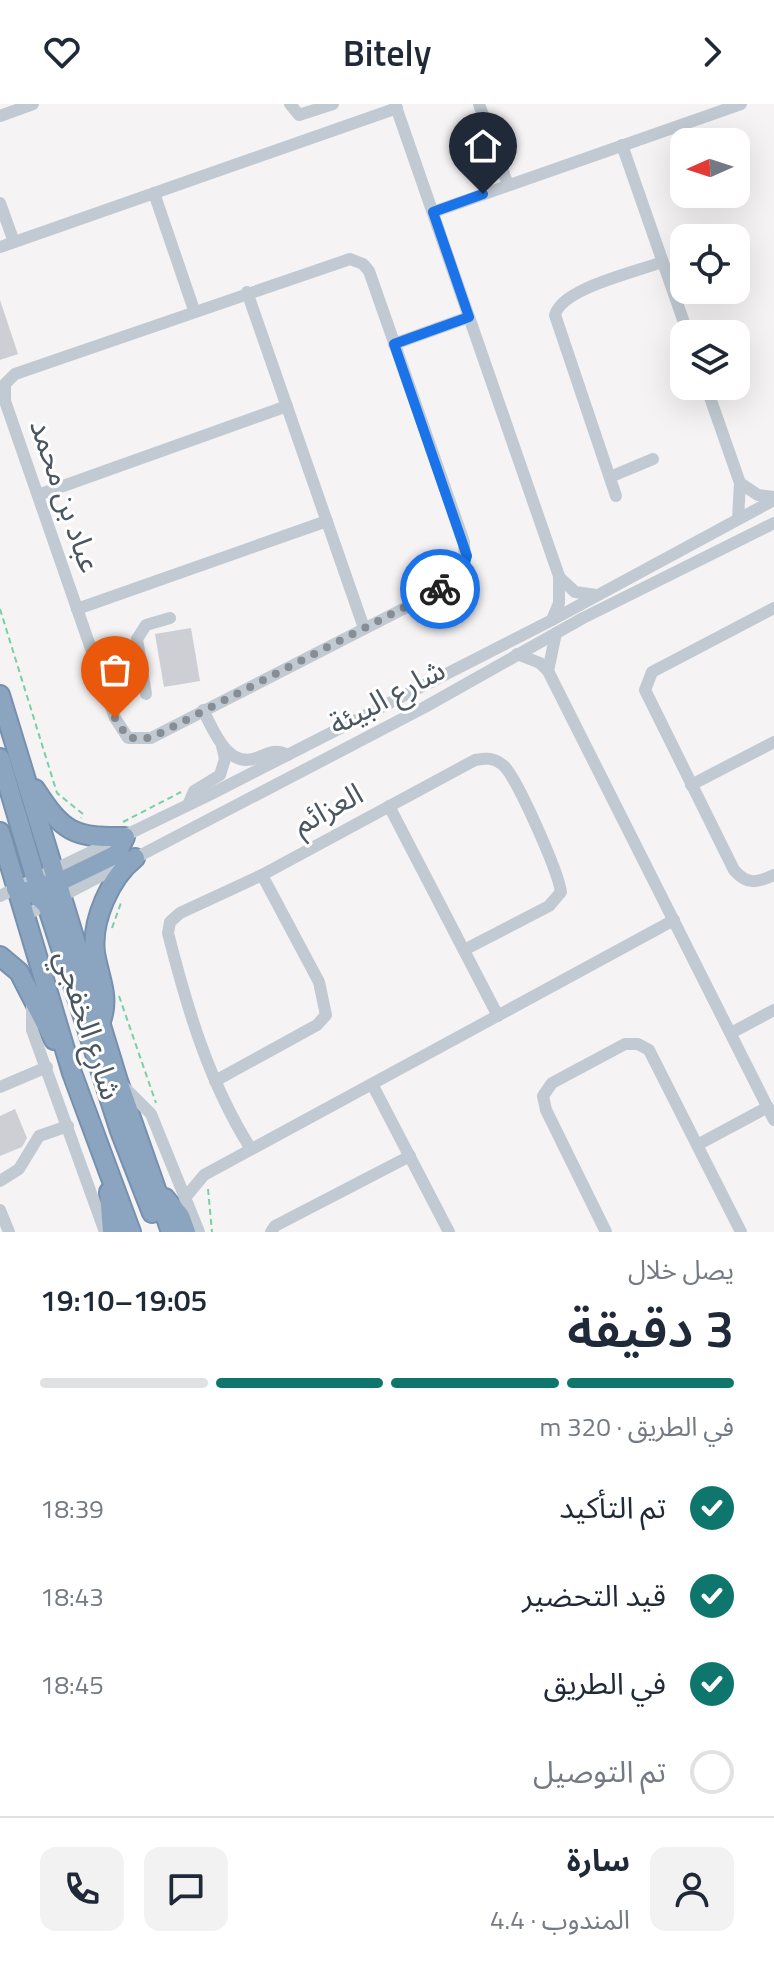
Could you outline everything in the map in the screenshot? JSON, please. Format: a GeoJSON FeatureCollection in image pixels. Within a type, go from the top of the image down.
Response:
{"type":"FeatureCollection","features":[{"type":"Feature","properties":{"kind":"highway","name":"شارع الخفجي"},"geometry":{"type":"LineString","coordinates":[[0,695],[24,772],[48,889],[100,1024],[171,1232]]}},
{"type":"Feature","properties":{"kind":"highway"},"geometry":{"type":"LineString","coordinates":[[0,758],[48,889],[120,1131],[160,1232]]}},
{"type":"Feature","properties":{"kind":"highway"},"geometry":{"type":"LineString","coordinates":[[8,893],[48,889],[117,854],[119,832],[74,834],[55,819],[24,772]]}},
{"type":"Feature","properties":{"kind":"highway","name":"شارع الخفجي"},"geometry":{"type":"LineString","coordinates":[[0,832],[8,893],[24,916],[72,1073],[131,1232]]}},
{"type":"Feature","properties":{"kind":"highway"},"geometry":{"type":"LineString","coordinates":[[100,1024],[105,997],[96,956],[97,930],[112,883],[135,858]]}},
{"type":"Feature","properties":{"kind":"highway"},"geometry":{"type":"LineString","coordinates":[[24,916],[48,889]]}},
{"type":"Feature","properties":{"kind":"highway"},"geometry":{"type":"LineString","coordinates":[[0,956],[19,972],[72,1073]]}},
{"type":"Feature","properties":{"kind":"highway"},"geometry":{"type":"LineString","coordinates":[[107,1173],[112,1232]]}},
{"type":"Feature","properties":{"kind":"highway"},"geometry":{"type":"LineString","coordinates":[[156,1187],[180,1216],[186,1232]]}},
{"type":"Feature","properties":{"kind":"street"},"geometry":{"type":"LineString","coordinates":[[0,116],[33,104]]}},
{"type":"Feature","properties":{"kind":"street"},"geometry":{"type":"LineString","coordinates":[[290,104],[299,115],[333,104]]}},
{"type":"Feature","properties":{"kind":"street"},"geometry":{"type":"LineString","coordinates":[[479,104],[508,185]]}},
{"type":"Feature","properties":{"kind":"street"},"geometry":{"type":"LineString","coordinates":[[433,212],[741,104]]}},
{"type":"Feature","properties":{"kind":"street"},"geometry":{"type":"LineString","coordinates":[[0,247],[396,106],[559,576],[560,594],[548,671]]}},
{"type":"Feature","properties":{"kind":"street"},"geometry":{"type":"LineString","coordinates":[[622,145],[683,320]]}},
{"type":"Feature","properties":{"kind":"street"},"geometry":{"type":"LineString","coordinates":[[154,193],[194,310]]}},
{"type":"Feature","properties":{"kind":"street"},"geometry":{"type":"LineString","coordinates":[[0,203],[14,242]]}},
{"type":"Feature","properties":{"kind":"street","name":"عباد بن محمد"},"geometry":{"type":"LineString","coordinates":[[357,260],[369,271],[467,556],[461,574],[444,588],[151,738],[128,738],[115,718],[3,392],[9,379],[247,292],[341,261],[357,260]]}},
{"type":"Feature","properties":{"kind":"street"},"geometry":{"type":"LineString","coordinates":[[616,496],[555,315],[558,306],[570,295],[662,262]]}},
{"type":"Feature","properties":{"kind":"street"},"geometry":{"type":"LineString","coordinates":[[247,292],[364,628]]}},
{"type":"Feature","properties":{"kind":"street"},"geometry":{"type":"LineString","coordinates":[[394,344],[469,317]]}},
{"type":"Feature","properties":{"kind":"street"},"geometry":{"type":"LineString","coordinates":[[711,400],[740,483],[738,519]]}},
{"type":"Feature","properties":{"kind":"street"},"geometry":{"type":"LineString","coordinates":[[38,495],[287,406]]}},
{"type":"Feature","properties":{"kind":"street"},"geometry":{"type":"LineString","coordinates":[[610,477],[653,459]]}},
{"type":"Feature","properties":{"kind":"street"},"geometry":{"type":"LineString","coordinates":[[740,483],[758,495],[774,498]]}},
{"type":"Feature","properties":{"kind":"street","name":"شارع البيئة"},"geometry":{"type":"LineString","coordinates":[[48,889],[135,858],[425,707],[517,654],[598,595],[774,498]]}},
{"type":"Feature","properties":{"kind":"street"},"geometry":{"type":"LineString","coordinates":[[77,609],[327,521]]}},
{"type":"Feature","properties":{"kind":"street","name":"شارع البيئة"},"geometry":{"type":"LineString","coordinates":[[119,832],[188,805],[554,626],[774,523]]}},
{"type":"Feature","properties":{"kind":"street"},"geometry":{"type":"LineString","coordinates":[[559,576],[575,592],[598,595]]}},
{"type":"Feature","properties":{"kind":"street"},"geometry":{"type":"LineString","coordinates":[[774,608],[660,667],[646,681],[647,699],[740,877],[755,882],[774,875]]}},
{"type":"Feature","properties":{"kind":"street"},"geometry":{"type":"LineString","coordinates":[[146,694],[137,648],[143,628],[170,618]]}},
{"type":"Feature","properties":{"kind":"street"},"geometry":{"type":"LineString","coordinates":[[97,665],[137,648]]}},
{"type":"Feature","properties":{"kind":"street"},"geometry":{"type":"LineString","coordinates":[[517,654],[540,663],[548,671],[774,1120]]}},
{"type":"Feature","properties":{"kind":"street"},"geometry":{"type":"LineString","coordinates":[[188,805],[194,791],[220,775],[225,759],[222,746],[203,710]]}},
{"type":"Feature","properties":{"kind":"street"},"geometry":{"type":"LineString","coordinates":[[691,785],[774,742]]}},
{"type":"Feature","properties":{"kind":"street"},"geometry":{"type":"LineString","coordinates":[[222,746],[242,760],[273,751],[288,755]]}},
{"type":"Feature","properties":{"kind":"street","name":"العزائم"},"geometry":{"type":"LineString","coordinates":[[251,1149],[228,1113],[186,1003],[168,933],[170,922],[180,913],[262,875],[475,760],[495,759],[511,775],[557,873],[561,892],[549,906],[464,950]]}},
{"type":"Feature","properties":{"kind":"street"},"geometry":{"type":"LineString","coordinates":[[389,806],[498,1016]]}},
{"type":"Feature","properties":{"kind":"street"},"geometry":{"type":"LineString","coordinates":[[215,1081],[317,1025],[326,1015],[319,982],[262,875]]}},
{"type":"Feature","properties":{"kind":"street"},"geometry":{"type":"LineString","coordinates":[[185,1198],[196,1181],[208,1173],[674,920]]}},
{"type":"Feature","properties":{"kind":"street","name":"شارع الخفجي"},"geometry":{"type":"LineString","coordinates":[[32,997],[31,1023],[105,1232]]}},
{"type":"Feature","properties":{"kind":"street"},"geometry":{"type":"LineString","coordinates":[[731,1033],[774,1010]]}},
{"type":"Feature","properties":{"kind":"street"},"geometry":{"type":"LineString","coordinates":[[606,1232],[546,1110],[543,1096],[552,1083],[625,1044],[638,1044],[649,1050],[741,1232]]}},
{"type":"Feature","properties":{"kind":"street"},"geometry":{"type":"LineString","coordinates":[[0,1087],[47,1067]]}},
{"type":"Feature","properties":{"kind":"street","name":"شارع الخفجي"},"geometry":{"type":"LineString","coordinates":[[118,1081],[151,1114],[199,1232]]}},
{"type":"Feature","properties":{"kind":"street"},"geometry":{"type":"LineString","coordinates":[[372,1084],[449,1232]]}},
{"type":"Feature","properties":{"kind":"street"},"geometry":{"type":"LineString","coordinates":[[699,1144],[768,1107]]}},
{"type":"Feature","properties":{"kind":"street"},"geometry":{"type":"LineString","coordinates":[[0,1181],[19,1169],[39,1136],[68,1126]]}},
{"type":"Feature","properties":{"kind":"street"},"geometry":{"type":"LineString","coordinates":[[271,1232],[281,1223],[410,1156]]}},
{"type":"Feature","properties":{"kind":"street"},"geometry":{"type":"LineString","coordinates":[[175,1170],[188,1175],[208,1173]]}},
{"type":"Feature","properties":{"kind":"street"},"geometry":{"type":"LineString","coordinates":[[0,1210],[9,1232]]}},
{"type":"Feature","properties":{"kind":"path"},"geometry":{"type":"LineString","coordinates":[[0,609],[57,793],[92,820]]}},
{"type":"Feature","properties":{"kind":"path"},"geometry":{"type":"LineString","coordinates":[[119,832],[182,792]]}},
{"type":"Feature","properties":{"kind":"path"},"geometry":{"type":"LineString","coordinates":[[74,834],[83,814]]}},
{"type":"Feature","properties":{"kind":"path"},"geometry":{"type":"LineString","coordinates":[[108,938],[126,888]]}},
{"type":"Feature","properties":{"kind":"path"},"geometry":{"type":"LineString","coordinates":[[119,997],[159,1112]]}},
{"type":"Feature","properties":{"kind":"path"},"geometry":{"type":"LineString","coordinates":[[208,1173],[212,1232]]}},
{"type":"Feature","properties":{"kind":"building"},"geometry":{"type":"Polygon","coordinates":[[[0,300],[18,354],[0,360],[0,300]]]}},
{"type":"Feature","properties":{"kind":"building"},"geometry":{"type":"Polygon","coordinates":[[[191,628],[200,681],[164,687],[155,634],[191,628]]]}},
{"type":"Feature","properties":{"kind":"building"},"geometry":{"type":"Polygon","coordinates":[[[15,1109],[27,1138],[22,1147],[0,1156],[0,1116],[15,1109]]]}},
{"type":"Feature","properties":{"kind":"way so far"},"geometry":{"type":"LineString","coordinates":[[115,718],[128,738],[151,738],[440,589]]}},
{"type":"Feature","properties":{"kind":"route"},"geometry":{"type":"LineString","coordinates":[[440,589],[461,574],[467,556],[394,344],[469,317],[433,212],[483,194]]}}]}
